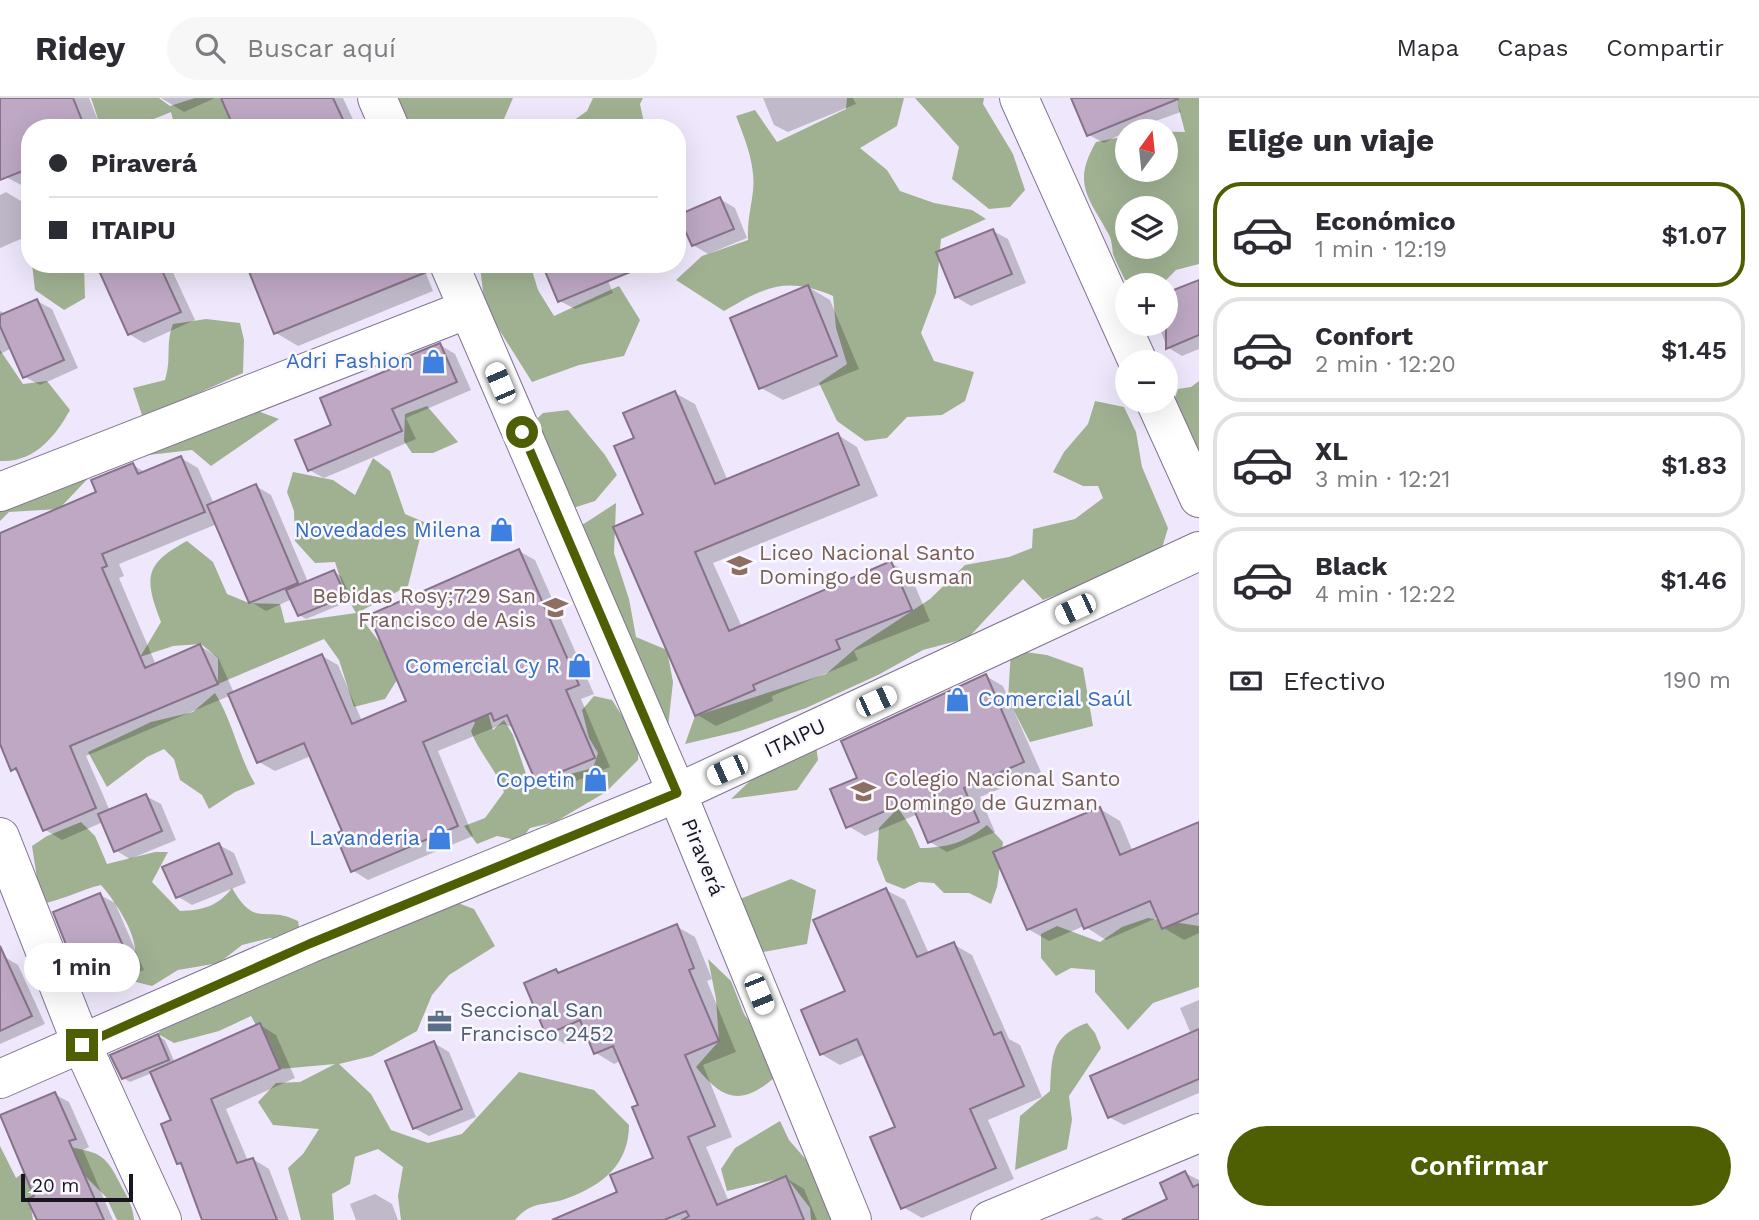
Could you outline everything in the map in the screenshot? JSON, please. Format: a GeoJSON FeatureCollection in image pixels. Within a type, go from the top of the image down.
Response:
{"type":"FeatureCollection","features":[{"type":"Feature","properties":{"kind":"street"},"geometry":{"type":"LineString","coordinates":[[377,98],[386,119]]}},
{"type":"Feature","properties":{"kind":"street"},"geometry":{"type":"LineString","coordinates":[[1019,98],[1133,350]]}},
{"type":"Feature","properties":{"kind":"street","name":"Piraverá"},"geometry":{"type":"LineString","coordinates":[[453,273],[677,793],[852,1220]]}},
{"type":"Feature","properties":{"kind":"street"},"geometry":{"type":"LineString","coordinates":[[0,492],[468,309]]}},
{"type":"Feature","properties":{"kind":"street"},"geometry":{"type":"LineString","coordinates":[[1160,413],[1199,498]]}},
{"type":"Feature","properties":{"kind":"street","name":"ITAIPU"},"geometry":{"type":"LineString","coordinates":[[0,1079],[309,944],[677,793],[1199,551]]}},
{"type":"Feature","properties":{"kind":"street"},"geometry":{"type":"LineString","coordinates":[[0,837],[82,1045],[162,1220]]}},
{"type":"Feature","properties":{"kind":"street"},"geometry":{"type":"LineString","coordinates":[[990,1220],[1199,1133]]}},
{"type":"Feature","properties":{"kind":"green space"},"geometry":{"type":"Polygon","coordinates":[[[91,98],[159,98],[170,106],[195,98],[267,98],[229,114],[229,119],[173,119],[171,112],[154,119],[98,119],[91,98]]]}},
{"type":"Feature","properties":{"kind":"green space"},"geometry":{"type":"Polygon","coordinates":[[[398,98],[513,98],[504,119],[406,119],[398,98]]]}},
{"type":"Feature","properties":{"kind":"green space"},"geometry":{"type":"Polygon","coordinates":[[[593,98],[643,98],[640,104],[643,119],[576,119],[587,111],[593,98]]]}},
{"type":"Feature","properties":{"kind":"green space"},"geometry":{"type":"Polygon","coordinates":[[[847,98],[904,98],[897,126],[860,148],[887,170],[900,191],[934,203],[972,210],[986,219],[941,239],[936,293],[921,333],[934,361],[974,372],[965,401],[942,415],[907,417],[887,438],[865,441],[837,421],[819,383],[847,364],[836,328],[833,296],[802,287],[776,287],[764,290],[724,311],[676,280],[702,256],[748,240],[754,182],[749,153],[736,116],[755,110],[777,142],[846,109],[847,98]]]}},
{"type":"Feature","properties":{"kind":"green space"},"geometry":{"type":"Polygon","coordinates":[[[915,98],[984,98],[983,104],[1013,154],[1025,190],[1010,207],[989,209],[952,179],[959,147],[915,98]]]}},
{"type":"Feature","properties":{"kind":"green space"},"geometry":{"type":"Polygon","coordinates":[[[1176,98],[1199,98],[1199,264],[1173,273],[1122,273],[1115,259],[1178,259],[1178,196],[1115,196],[1115,258],[1109,235],[1089,199],[1084,179],[1085,168],[1096,142],[1115,138],[1115,182],[1178,182],[1178,132],[1185,132],[1176,98]]]}},
{"type":"Feature","properties":{"kind":"green space"},"geometry":{"type":"Polygon","coordinates":[[[33,273],[84,273],[85,298],[64,310],[35,290],[33,273]]]}},
{"type":"Feature","properties":{"kind":"green space"},"geometry":{"type":"Polygon","coordinates":[[[481,273],[533,273],[538,290],[554,316],[619,286],[640,320],[624,356],[579,365],[532,382],[485,307],[481,273]]]}},
{"type":"Feature","properties":{"kind":"green space"},"geometry":{"type":"Polygon","coordinates":[[[206,319],[240,323],[244,340],[243,373],[143,418],[133,388],[165,380],[173,324],[206,319]]]}},
{"type":"Feature","properties":{"kind":"green space"},"geometry":{"type":"Polygon","coordinates":[[[0,350],[23,384],[47,381],[70,410],[58,430],[33,453],[23,458],[0,461],[0,350]]]}},
{"type":"Feature","properties":{"kind":"green space"},"geometry":{"type":"Polygon","coordinates":[[[1199,381],[1199,464],[1178,411],[1178,389],[1191,387],[1199,381]]]}},
{"type":"Feature","properties":{"kind":"green space"},"geometry":{"type":"Polygon","coordinates":[[[1095,401],[1115,405],[1115,413],[1127,413],[1136,432],[1142,467],[1168,528],[1162,548],[1124,570],[1043,600],[1023,579],[968,638],[923,650],[878,675],[806,708],[740,731],[685,744],[695,716],[826,674],[857,647],[930,599],[965,565],[1009,557],[1032,548],[1033,529],[1075,519],[1103,498],[1098,486],[1083,486],[1053,472],[1064,452],[1088,424],[1095,401]]]}},
{"type":"Feature","properties":{"kind":"green space"},"geometry":{"type":"Polygon","coordinates":[[[427,406],[458,442],[433,453],[412,453],[404,441],[405,414],[427,406]]]}},
{"type":"Feature","properties":{"kind":"green space"},"geometry":{"type":"Polygon","coordinates":[[[255,410],[279,419],[211,466],[192,450],[149,455],[96,470],[59,509],[9,512],[0,521],[0,501],[255,410]]]}},
{"type":"Feature","properties":{"kind":"green space"},"geometry":{"type":"Polygon","coordinates":[[[568,410],[605,455],[617,475],[595,501],[570,509],[522,433],[543,413],[568,410]]]}},
{"type":"Feature","properties":{"kind":"green space"},"geometry":{"type":"Polygon","coordinates":[[[373,458],[390,471],[405,514],[424,522],[408,586],[357,613],[381,644],[397,680],[385,699],[354,707],[339,660],[324,639],[218,684],[218,658],[201,644],[173,646],[140,657],[161,622],[150,583],[155,565],[162,557],[187,541],[213,562],[227,594],[249,603],[280,604],[285,623],[356,613],[346,596],[335,562],[315,563],[295,541],[294,511],[287,492],[293,472],[333,480],[355,495],[373,458]]]}},
{"type":"Feature","properties":{"kind":"green space"},"geometry":{"type":"Polygon","coordinates":[[[616,503],[614,553],[629,599],[636,637],[667,650],[673,682],[667,736],[579,527],[616,503]]]}},
{"type":"Feature","properties":{"kind":"green space"},"geometry":{"type":"Polygon","coordinates":[[[1011,650],[1047,655],[1083,668],[1093,726],[1030,742],[1008,699],[1011,650]]]}},
{"type":"Feature","properties":{"kind":"green space"},"geometry":{"type":"Polygon","coordinates":[[[215,693],[255,784],[235,792],[209,809],[202,795],[180,780],[174,759],[164,749],[147,757],[107,787],[88,752],[151,722],[193,712],[215,693]]]}},
{"type":"Feature","properties":{"kind":"green space"},"geometry":{"type":"Polygon","coordinates":[[[594,696],[612,700],[639,742],[638,760],[606,792],[555,822],[530,828],[520,841],[497,836],[477,844],[464,826],[485,818],[504,792],[474,739],[471,731],[475,723],[468,712],[488,713],[493,730],[504,720],[513,735],[531,789],[559,777],[593,768],[598,753],[589,738],[582,710],[594,696]]]}},
{"type":"Feature","properties":{"kind":"green space"},"geometry":{"type":"Polygon","coordinates":[[[815,738],[818,760],[797,790],[731,799],[792,741],[815,738]]]}},
{"type":"Feature","properties":{"kind":"green space"},"geometry":{"type":"Polygon","coordinates":[[[898,808],[912,829],[920,848],[956,843],[987,825],[1003,842],[997,887],[991,904],[969,893],[944,893],[934,883],[919,882],[904,889],[886,882],[877,859],[879,828],[898,808]]]}},
{"type":"Feature","properties":{"kind":"green space"},"geometry":{"type":"Polygon","coordinates":[[[81,822],[95,836],[107,864],[155,852],[168,852],[152,882],[180,911],[209,906],[232,888],[240,901],[254,912],[286,916],[298,921],[301,937],[270,938],[242,945],[219,963],[178,970],[152,986],[124,979],[133,965],[135,945],[120,911],[101,885],[41,904],[32,846],[47,836],[81,822]]]}},
{"type":"Feature","properties":{"kind":"green space"},"geometry":{"type":"Polygon","coordinates":[[[791,879],[816,890],[807,944],[753,954],[735,901],[791,879]]]}},
{"type":"Feature","properties":{"kind":"green space"},"geometry":{"type":"Polygon","coordinates":[[[442,897],[474,909],[495,946],[449,975],[432,995],[417,1031],[372,1056],[339,1064],[371,1094],[391,1130],[428,1143],[462,1134],[519,1072],[594,1090],[629,1125],[624,1151],[612,1171],[592,1187],[560,1201],[534,1206],[515,1220],[401,1220],[398,1196],[403,1167],[378,1149],[355,1157],[350,1184],[332,1194],[334,1220],[301,1220],[288,1168],[303,1154],[319,1129],[273,1125],[258,1102],[276,1083],[300,1082],[335,1064],[280,1069],[251,1016],[219,1031],[174,1043],[158,1034],[173,1011],[357,939],[382,936],[442,897]]]}},
{"type":"Feature","properties":{"kind":"green space"},"geometry":{"type":"Polygon","coordinates":[[[1148,918],[1199,926],[1199,987],[1153,1003],[1128,1030],[1095,992],[1095,970],[1071,968],[1056,976],[1041,958],[1041,934],[1057,926],[1100,942],[1122,927],[1148,918]]]}},
{"type":"Feature","properties":{"kind":"green space"},"geometry":{"type":"Polygon","coordinates":[[[708,959],[731,981],[744,1014],[766,1044],[774,1078],[751,1093],[741,1096],[723,1092],[696,1067],[719,1041],[716,999],[708,959]]]}},
{"type":"Feature","properties":{"kind":"green space"},"geometry":{"type":"Polygon","coordinates":[[[1087,1023],[1101,1048],[1069,1096],[1072,1120],[1067,1149],[1015,1170],[1020,1116],[1050,1091],[1053,1058],[1060,1041],[1075,1028],[1087,1023]]]}},
{"type":"Feature","properties":{"kind":"green space"},"geometry":{"type":"Polygon","coordinates":[[[780,1121],[789,1140],[815,1170],[837,1220],[811,1220],[810,1208],[786,1177],[727,1191],[721,1169],[735,1148],[780,1121]]]}},
{"type":"Feature","properties":{"kind":"green space"},"geometry":{"type":"Polygon","coordinates":[[[61,1145],[94,1153],[106,1161],[127,1197],[134,1220],[117,1220],[106,1197],[83,1174],[39,1177],[31,1207],[33,1220],[0,1220],[0,1146],[16,1178],[61,1145]]]}},
{"type":"Feature","properties":{"kind":"building"},"geometry":{"type":"Polygon","coordinates":[[[0,98],[73,98],[81,119],[21,119],[21,172],[0,180],[0,98]]]}},
{"type":"Feature","properties":{"kind":"building"},"geometry":{"type":"Polygon","coordinates":[[[221,98],[333,98],[343,119],[230,119],[221,98]]]}},
{"type":"Feature","properties":{"kind":"building"},"geometry":{"type":"Polygon","coordinates":[[[1071,98],[1178,98],[1129,119],[1115,119],[1115,125],[1087,136],[1071,98]]]}},
{"type":"Feature","properties":{"kind":"building"},"geometry":{"type":"Polygon","coordinates":[[[720,197],[734,229],[692,246],[686,233],[686,212],[720,197]]]}},
{"type":"Feature","properties":{"kind":"building"},"geometry":{"type":"Polygon","coordinates":[[[993,229],[1012,274],[955,298],[936,252],[993,229]]]}},
{"type":"Feature","properties":{"kind":"building"},"geometry":{"type":"Polygon","coordinates":[[[100,273],[163,273],[181,312],[128,335],[100,273]]]}},
{"type":"Feature","properties":{"kind":"building"},"geometry":{"type":"Polygon","coordinates":[[[250,273],[424,273],[274,334],[250,273]]]}},
{"type":"Feature","properties":{"kind":"building"},"geometry":{"type":"Polygon","coordinates":[[[546,273],[628,273],[558,302],[546,273]]]}},
{"type":"Feature","properties":{"kind":"building"},"geometry":{"type":"Polygon","coordinates":[[[1199,280],[1199,335],[1166,349],[1166,336],[1178,336],[1178,288],[1199,280]]]}},
{"type":"Feature","properties":{"kind":"building"},"geometry":{"type":"Polygon","coordinates":[[[808,285],[837,356],[759,389],[730,318],[808,285]]]}},
{"type":"Feature","properties":{"kind":"building"},"geometry":{"type":"Polygon","coordinates":[[[37,299],[64,360],[23,378],[0,326],[0,315],[37,299]]]}},
{"type":"Feature","properties":{"kind":"building"},"geometry":{"type":"Polygon","coordinates":[[[440,343],[457,382],[392,409],[402,431],[308,471],[295,440],[331,425],[320,398],[403,364],[401,359],[440,343]]]}},
{"type":"Feature","properties":{"kind":"building"},"geometry":{"type":"Polygon","coordinates":[[[675,391],[715,484],[838,433],[859,485],[695,552],[729,631],[891,561],[912,610],[836,640],[840,649],[753,685],[755,690],[695,716],[613,527],[643,514],[614,446],[634,438],[623,413],[675,391]]]}},
{"type":"Feature","properties":{"kind":"building"},"geometry":{"type":"Polygon","coordinates":[[[181,456],[205,512],[102,554],[107,566],[102,568],[145,668],[200,644],[218,684],[70,746],[96,808],[43,831],[16,768],[11,771],[0,744],[0,533],[96,492],[91,480],[133,463],[138,474],[181,456]]]}},
{"type":"Feature","properties":{"kind":"building"},"geometry":{"type":"Polygon","coordinates":[[[256,484],[298,583],[249,603],[207,505],[256,484]]]}},
{"type":"Feature","properties":{"kind":"building"},"geometry":{"type":"Polygon","coordinates":[[[519,549],[579,685],[566,690],[595,758],[536,782],[507,715],[494,721],[491,713],[423,742],[458,826],[351,872],[335,834],[342,831],[304,743],[257,763],[228,694],[322,654],[352,724],[406,701],[369,615],[519,549]]]}},
{"type":"Feature","properties":{"kind":"building"},"geometry":{"type":"Polygon","coordinates":[[[334,570],[346,596],[298,616],[286,590],[334,570]]]}},
{"type":"Feature","properties":{"kind":"building"},"geometry":{"type":"Polygon","coordinates":[[[986,674],[1024,762],[964,788],[979,822],[928,843],[910,800],[846,828],[830,789],[857,778],[841,741],[986,674]]]}},
{"type":"Feature","properties":{"kind":"building"},"geometry":{"type":"Polygon","coordinates":[[[146,794],[162,831],[114,852],[98,814],[146,794]]]}},
{"type":"Feature","properties":{"kind":"building"},"geometry":{"type":"Polygon","coordinates":[[[1100,807],[1120,855],[1199,822],[1199,913],[1162,929],[1150,901],[1084,929],[1076,909],[1027,930],[993,852],[1100,807]]]}},
{"type":"Feature","properties":{"kind":"building"},"geometry":{"type":"Polygon","coordinates":[[[219,843],[232,874],[176,898],[162,867],[219,843]]]}},
{"type":"Feature","properties":{"kind":"building"},"geometry":{"type":"Polygon","coordinates":[[[886,888],[917,957],[954,942],[994,1035],[1001,1032],[1024,1086],[970,1109],[996,1168],[901,1209],[870,1137],[895,1127],[857,1039],[820,1055],[801,1010],[845,991],[813,920],[886,888]]]}},
{"type":"Feature","properties":{"kind":"building"},"geometry":{"type":"Polygon","coordinates":[[[100,893],[130,962],[81,982],[53,912],[100,893]]]}},
{"type":"Feature","properties":{"kind":"building"},"geometry":{"type":"Polygon","coordinates":[[[677,924],[694,968],[689,970],[719,1041],[685,1055],[715,1126],[688,1137],[717,1205],[786,1176],[804,1220],[682,1220],[689,1216],[686,1211],[664,1220],[552,1220],[617,1192],[610,1175],[653,1158],[632,1107],[638,1105],[613,1046],[594,1054],[580,1020],[546,1035],[524,983],[556,969],[558,973],[677,924]]]}},
{"type":"Feature","properties":{"kind":"building"},"geometry":{"type":"Polygon","coordinates":[[[0,946],[32,1016],[0,1031],[0,946]]]}},
{"type":"Feature","properties":{"kind":"building"},"geometry":{"type":"Polygon","coordinates":[[[260,1023],[280,1069],[211,1099],[237,1163],[253,1158],[277,1220],[202,1220],[181,1163],[177,1164],[161,1124],[171,1120],[150,1072],[260,1023]]]}},
{"type":"Feature","properties":{"kind":"building"},"geometry":{"type":"Polygon","coordinates":[[[1199,1029],[1199,1079],[1108,1118],[1090,1076],[1199,1029]]]}},
{"type":"Feature","properties":{"kind":"building"},"geometry":{"type":"Polygon","coordinates":[[[158,1034],[169,1060],[122,1079],[110,1055],[158,1034]]]}},
{"type":"Feature","properties":{"kind":"building"},"geometry":{"type":"Polygon","coordinates":[[[434,1041],[462,1109],[413,1129],[385,1061],[434,1041]]]}},
{"type":"Feature","properties":{"kind":"building"},"geometry":{"type":"Polygon","coordinates":[[[55,1092],[76,1139],[69,1141],[104,1220],[37,1220],[27,1199],[34,1196],[0,1115],[55,1092]]]}},
{"type":"Feature","properties":{"kind":"building"},"geometry":{"type":"Polygon","coordinates":[[[1185,1171],[1193,1187],[1199,1184],[1199,1220],[1122,1220],[1167,1199],[1160,1183],[1185,1171]]]}},
{"type":"Feature","properties":{"kind":"place","name":"Adri Fashion"},"geometry":{"type":"Point","coordinates":[433,361]}},
{"type":"Feature","properties":{"kind":"place","name":"Novedades Milena"},"geometry":{"type":"Point","coordinates":[501,530]}},
{"type":"Feature","properties":{"kind":"place","name":"Liceo Nacional Santo Domingo de Gusman"},"geometry":{"type":"Point","coordinates":[739,565]}},
{"type":"Feature","properties":{"kind":"place","name":"Bebidas Rosy;729 San Francisco de Asis"},"geometry":{"type":"Point","coordinates":[556,608]}},
{"type":"Feature","properties":{"kind":"place","name":"Comercial Cy R"},"geometry":{"type":"Point","coordinates":[580,666]}},
{"type":"Feature","properties":{"kind":"place","name":"Comercial Saúl"},"geometry":{"type":"Point","coordinates":[958,699]}},
{"type":"Feature","properties":{"kind":"place","name":"Copetin"},"geometry":{"type":"Point","coordinates":[595,780]}},
{"type":"Feature","properties":{"kind":"place","name":"Colegio Nacional Santo Domingo de Guzman"},"geometry":{"type":"Point","coordinates":[864,791]}},
{"type":"Feature","properties":{"kind":"place","name":"Lavanderia"},"geometry":{"type":"Point","coordinates":[440,838]}},
{"type":"Feature","properties":{"kind":"place","name":"Seccional San Francisco 2452"},"geometry":{"type":"Point","coordinates":[440,1022]}},
{"type":"Feature","properties":{"kind":"route"},"geometry":{"type":"LineString","coordinates":[[82,1045],[309,944],[677,793],[522,432]]}}]}
